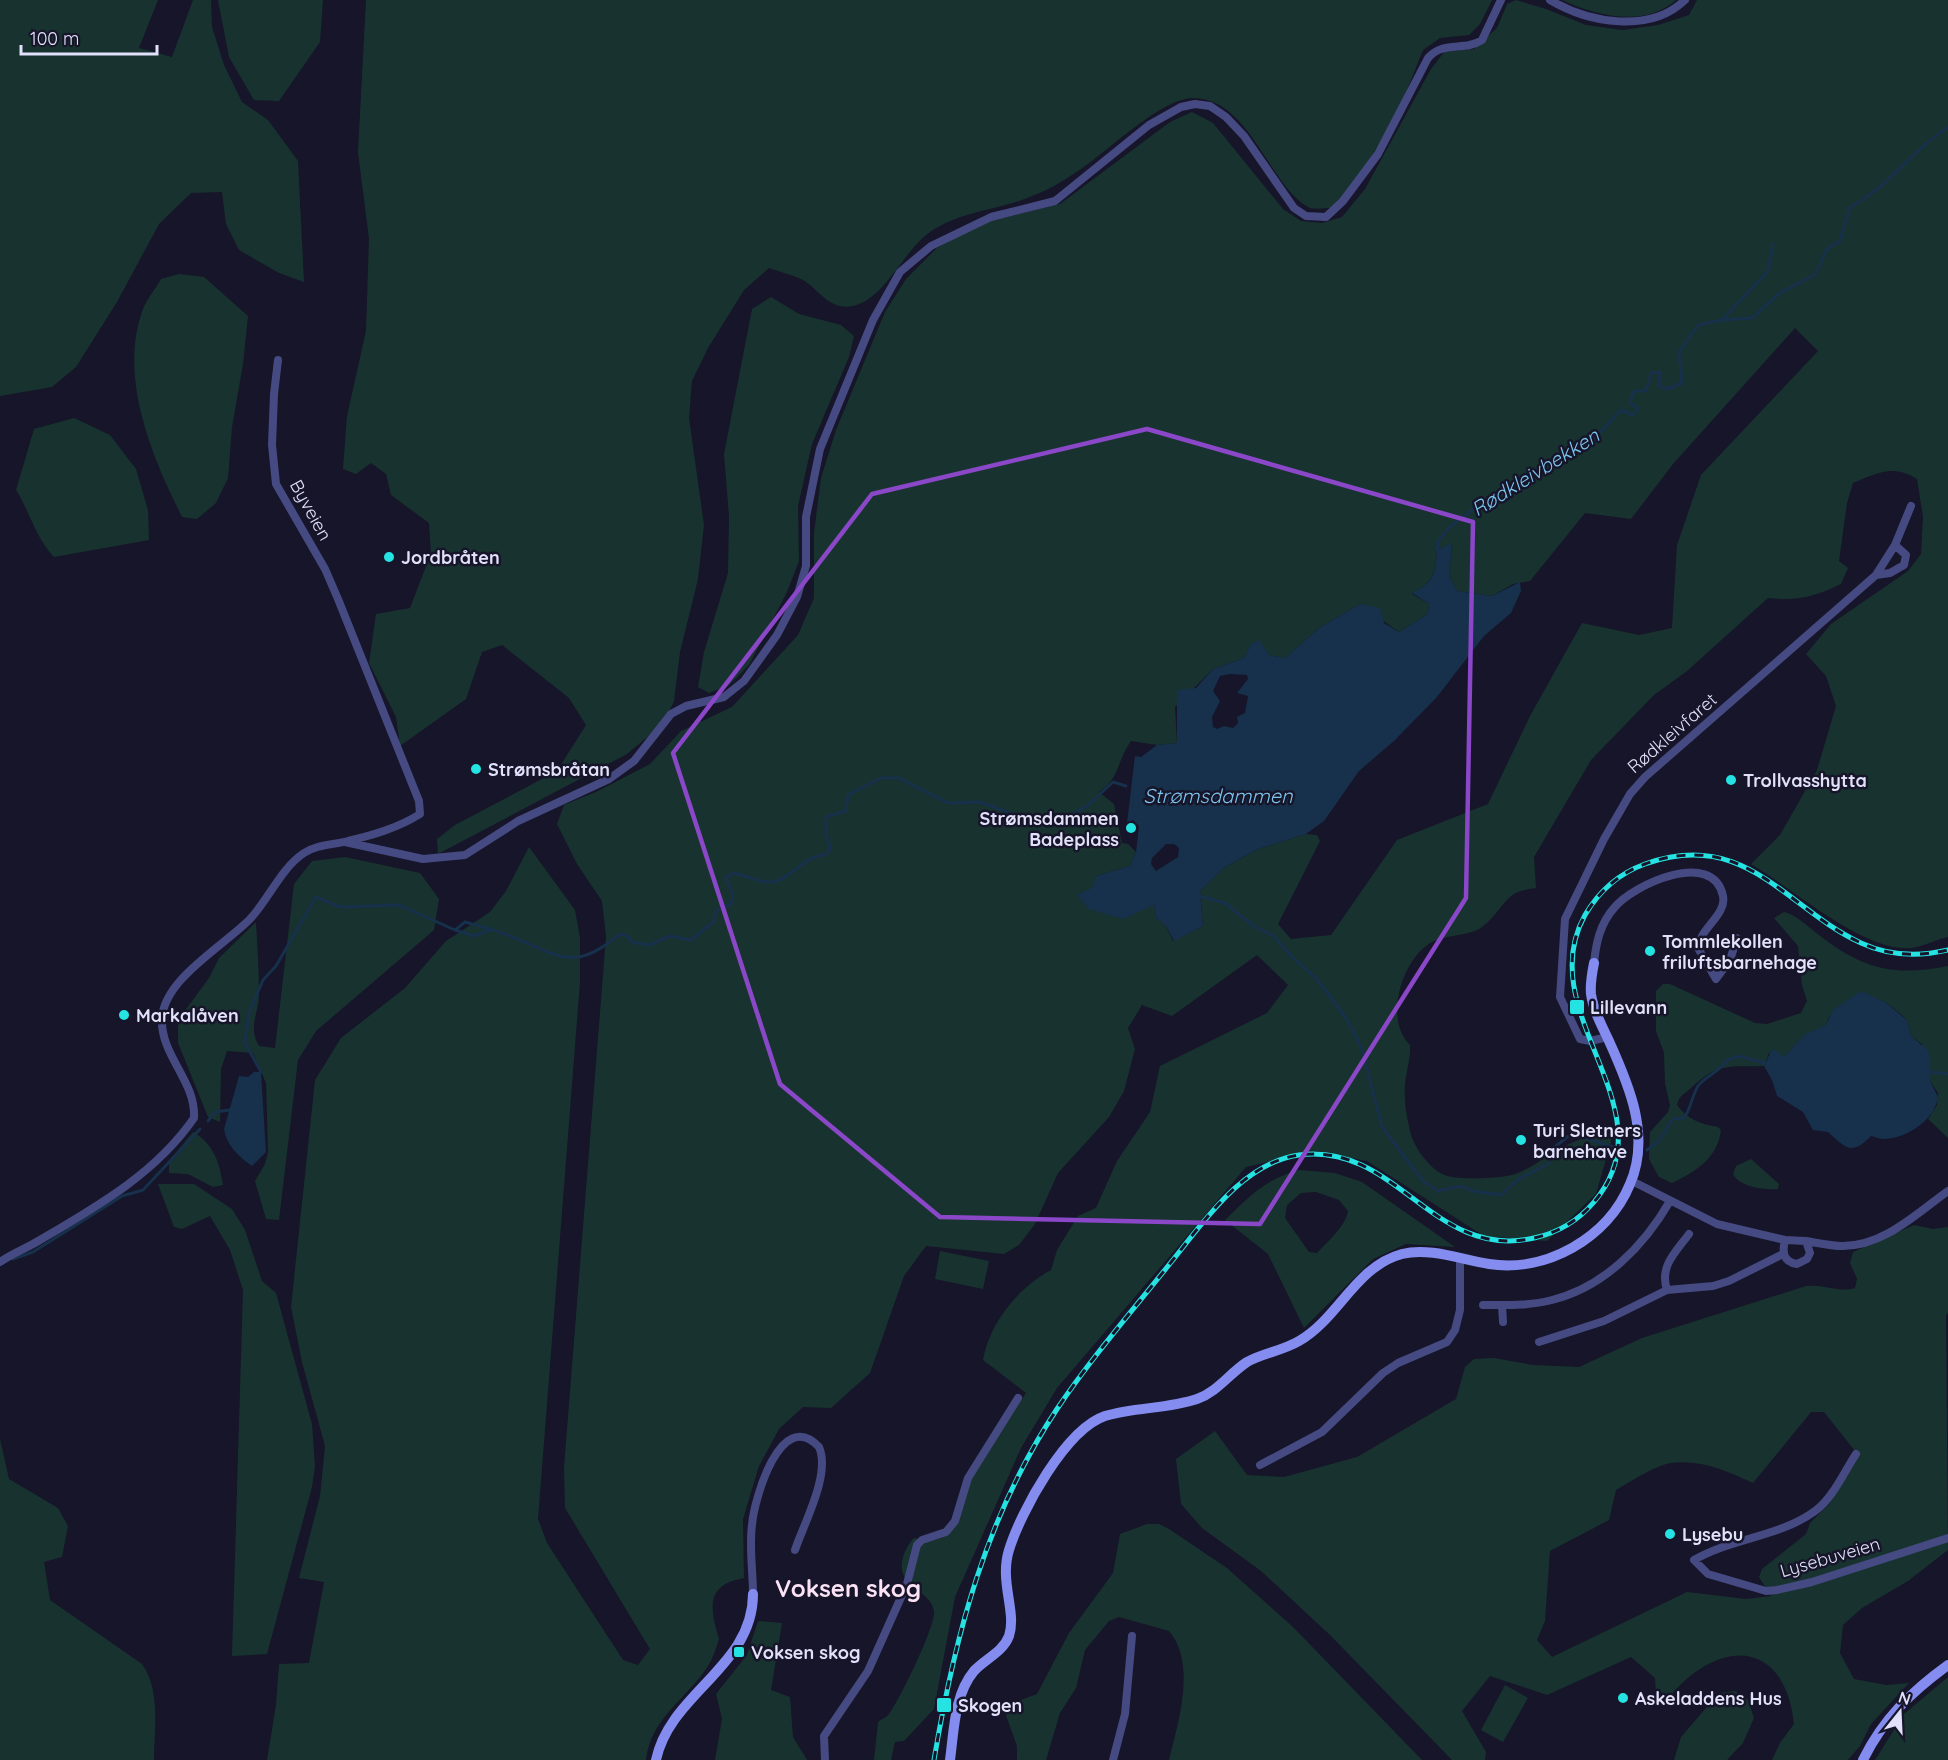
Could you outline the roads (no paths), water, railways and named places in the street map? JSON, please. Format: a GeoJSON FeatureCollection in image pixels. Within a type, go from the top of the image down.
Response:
{"type":"FeatureCollection","features":[{"type":"Feature","properties":{"kind":"street"},"geometry":{"type":"LineString","coordinates":[[0,1262],[39,1241],[138,1178],[167,1153],[194,1118],[186,1082],[165,1041],[161,1018],[171,996],[197,965],[249,920],[303,853],[321,845],[345,842],[423,859],[465,855],[518,820],[609,779],[640,754],[670,714],[686,706],[724,697],[744,681],[777,635],[797,597],[806,566],[806,517],[820,449],[873,320],[892,282],[908,264],[930,246],[978,222],[1009,211],[1055,201],[1149,125],[1181,107],[1198,103],[1219,111],[1244,136],[1267,173],[1294,208],[1306,216],[1326,218],[1343,201],[1378,154],[1428,57],[1439,48],[1470,45],[1482,40],[1501,0]]}},
{"type":"Feature","properties":{"kind":"street"},"geometry":{"type":"LineString","coordinates":[[1550,0],[1577,14],[1630,20],[1665,15],[1685,0]]}},
{"type":"Feature","properties":{"kind":"street","name":"Byveien"},"geometry":{"type":"LineString","coordinates":[[278,360],[272,445],[276,484],[325,569],[419,801],[420,814],[392,828],[345,842]]}},
{"type":"Feature","properties":{"kind":"street","name":"Rødkleivfaret"},"geometry":{"type":"LineString","coordinates":[[1608,1037],[1590,1041],[1580,1039],[1560,997],[1567,914],[1612,824],[1630,794],[1645,777],[1876,575],[1896,545],[1911,506]]}},
{"type":"Feature","properties":{"kind":"street","name":"Rødkleivfaret"},"geometry":{"type":"LineString","coordinates":[[1876,575],[1890,573],[1904,565],[1906,555],[1896,545]]}},
{"type":"Feature","properties":{"kind":"street"},"geometry":{"type":"LineString","coordinates":[[950,1760],[956,1715],[963,1689],[972,1674],[1004,1645],[1008,1637],[1011,1620],[1005,1571],[1010,1547],[1055,1462],[1073,1438],[1083,1428],[1106,1416],[1188,1402],[1211,1393],[1249,1361],[1306,1337],[1371,1271],[1392,1258],[1420,1253],[1491,1265],[1521,1265],[1567,1251],[1609,1218],[1632,1181],[1638,1152],[1637,1118],[1626,1080],[1591,996],[1594,963],[1602,925],[1614,906],[1641,886],[1676,874],[1703,875],[1722,891],[1723,906],[1700,939],[1698,948],[1716,979],[1730,960],[1737,938]]}},
{"type":"Feature","properties":{"kind":"street"},"geometry":{"type":"LineString","coordinates":[[1632,1181],[1718,1224],[1785,1239],[1842,1246],[1863,1243],[1911,1219],[1948,1191]]}},
{"type":"Feature","properties":{"kind":"street"},"geometry":{"type":"LineString","coordinates":[[1483,1305],[1552,1300],[1590,1285],[1637,1247],[1670,1201]]}},
{"type":"Feature","properties":{"kind":"street"},"geometry":{"type":"LineString","coordinates":[[1667,1290],[1664,1280],[1666,1267],[1689,1234]]}},
{"type":"Feature","properties":{"kind":"street"},"geometry":{"type":"LineString","coordinates":[[1785,1239],[1783,1254],[1791,1263],[1803,1263],[1810,1253],[1806,1241]]}},
{"type":"Feature","properties":{"kind":"street"},"geometry":{"type":"LineString","coordinates":[[1539,1342],[1604,1321],[1667,1290],[1713,1286],[1783,1254]]}},
{"type":"Feature","properties":{"kind":"street"},"geometry":{"type":"LineString","coordinates":[[1260,1465],[1322,1432],[1383,1373],[1398,1363],[1447,1342],[1455,1330],[1460,1310],[1460,1259]]}},
{"type":"Feature","properties":{"kind":"street"},"geometry":{"type":"LineString","coordinates":[[1502,1305],[1503,1322]]}},
{"type":"Feature","properties":{"kind":"street"},"geometry":{"type":"LineString","coordinates":[[825,1760],[824,1736],[868,1671],[906,1584],[917,1545],[922,1540],[946,1532],[955,1521],[968,1478],[1017,1398]]}},
{"type":"Feature","properties":{"kind":"street"},"geometry":{"type":"LineString","coordinates":[[656,1760],[660,1742],[674,1718],[737,1647],[750,1619],[753,1594],[751,1532],[760,1488],[782,1446],[790,1438],[799,1436],[807,1438],[819,1447],[821,1479],[795,1551]]}},
{"type":"Feature","properties":{"kind":"street","name":"Lysebuveien"},"geometry":{"type":"LineString","coordinates":[[1856,1454],[1825,1502],[1815,1512],[1763,1535],[1710,1551],[1694,1560],[1708,1574],[1766,1591],[1812,1582],[1948,1538]]}},
{"type":"Feature","properties":{"kind":"street"},"geometry":{"type":"LineString","coordinates":[[1113,1760],[1125,1714],[1132,1636]]}},
{"type":"Feature","properties":{"kind":"street"},"geometry":{"type":"LineString","coordinates":[[1863,1760],[1882,1727],[1897,1708],[1948,1665]]}},
{"type":"Feature","properties":{"kind":"water","name":"Strømsdammen"},"geometry":{"type":"Polygon","coordinates":[[[1452,543],[1449,576],[1457,591],[1492,596],[1520,582],[1521,591],[1511,613],[1484,636],[1437,697],[1394,741],[1359,771],[1324,821],[1306,834],[1258,849],[1225,867],[1200,891],[1203,926],[1174,941],[1166,926],[1156,918],[1154,905],[1123,919],[1089,909],[1077,895],[1093,887],[1096,876],[1130,866],[1136,852],[1139,826],[1133,820],[1127,823],[1135,756],[1141,757],[1157,745],[1177,743],[1177,690],[1196,688],[1213,669],[1244,658],[1251,644],[1259,640],[1269,655],[1285,658],[1319,628],[1360,604],[1380,608],[1384,623],[1399,632],[1428,614],[1429,604],[1412,593],[1425,585],[1432,576],[1436,565],[1437,550],[1452,543]],[[1247,675],[1220,676],[1213,691],[1220,701],[1212,717],[1213,727],[1217,729],[1224,726],[1233,728],[1238,723],[1237,717],[1245,713],[1248,696],[1237,693],[1248,679],[1247,675]],[[1166,844],[1152,858],[1151,864],[1156,871],[1178,857],[1179,848],[1174,844],[1166,844]]]}},
{"type":"Feature","properties":{"kind":"water"},"geometry":{"type":"Polygon","coordinates":[[[1861,991],[1885,1002],[1907,1020],[1911,1036],[1927,1049],[1930,1056],[1930,1081],[1938,1097],[1932,1113],[1911,1131],[1885,1139],[1871,1136],[1858,1146],[1848,1148],[1828,1132],[1813,1130],[1803,1112],[1777,1096],[1764,1066],[1771,1051],[1775,1050],[1784,1057],[1804,1035],[1826,1025],[1833,1010],[1861,991]]]}},
{"type":"Feature","properties":{"kind":"water"},"geometry":{"type":"Polygon","coordinates":[[[254,1072],[261,1072],[266,1152],[252,1166],[234,1150],[227,1140],[224,1129],[239,1076],[248,1077],[254,1072]]]}},
{"type":"Feature","properties":{"kind":"waterway","name":"Rødkleivbekken"},"geometry":{"type":"LineString","coordinates":[[1437,550],[1438,541],[1449,528],[1472,510],[1525,475],[1592,441],[1621,410],[1633,415],[1638,408],[1630,403],[1633,392],[1646,390],[1651,373],[1660,372],[1659,386],[1668,389],[1682,383],[1679,352],[1698,325],[1722,320],[1752,318],[1778,294],[1816,274],[1826,250],[1840,241],[1850,207],[1876,190],[1948,127]]}},
{"type":"Feature","properties":{"kind":"waterway"},"geometry":{"type":"LineString","coordinates":[[1723,319],[1768,271],[1773,244]]}},
{"type":"Feature","properties":{"kind":"waterway"},"geometry":{"type":"LineString","coordinates":[[261,1072],[245,1043],[249,1013],[263,980],[276,966],[316,897],[340,907],[399,905],[455,930],[465,922],[488,928],[554,954],[577,957],[590,954],[620,934],[629,937],[631,942],[649,945],[670,936],[691,940],[713,922],[717,910],[731,904],[733,895],[726,878],[733,873],[766,882],[774,881],[811,859],[826,855],[830,848],[826,835],[826,817],[846,811],[848,795],[881,778],[899,778],[948,803],[980,802],[1005,811],[1031,825],[1065,819],[1088,805],[1113,782],[1126,786]]}},
{"type":"Feature","properties":{"kind":"waterway"},"geometry":{"type":"LineString","coordinates":[[1200,896],[1225,903],[1255,927],[1273,935],[1291,956],[1317,979],[1346,1018],[1362,1049],[1382,1127],[1423,1181],[1438,1191],[1461,1186],[1473,1191],[1501,1195],[1519,1179],[1548,1164],[1551,1150],[1571,1134],[1617,1148]]}},
{"type":"Feature","properties":{"kind":"waterway"},"geometry":{"type":"LineString","coordinates":[[455,930],[474,936],[489,930]]}},
{"type":"Feature","properties":{"kind":"waterway"},"geometry":{"type":"LineString","coordinates":[[1647,1150],[1658,1142],[1673,1119],[1684,1118],[1698,1086],[1727,1060],[1739,1056],[1765,1063]]}},
{"type":"Feature","properties":{"kind":"waterway"},"geometry":{"type":"LineString","coordinates":[[1930,1072],[1948,1074]]}},
{"type":"Feature","properties":{"kind":"waterway"},"geometry":{"type":"LineString","coordinates":[[208,1121],[215,1112],[230,1110]]}},
{"type":"Feature","properties":{"kind":"waterway"},"geometry":{"type":"LineString","coordinates":[[13,1259],[33,1252],[122,1196],[143,1190],[200,1129]]}},
{"type":"Feature","properties":{"kind":"railway"},"geometry":{"type":"LineString","coordinates":[[934,1760],[942,1713],[963,1622],[992,1534],[1032,1450],[1057,1409],[1098,1352],[1212,1212],[1243,1181],[1279,1160],[1299,1155],[1333,1156],[1363,1166],[1441,1218],[1468,1233],[1499,1241],[1534,1238],[1551,1233],[1574,1220],[1594,1202],[1614,1167],[1618,1132],[1611,1096],[1574,989],[1573,952],[1585,915],[1611,884],[1627,872],[1645,864],[1680,856],[1711,856],[1738,864],[1762,877],[1834,928],[1861,943],[1882,951],[1904,954],[1926,954],[1948,950]]}},
{"type":"Feature","properties":{"kind":"place","name":"Jordbråten"},"geometry":{"type":"Point","coordinates":[389,557]}},
{"type":"Feature","properties":{"kind":"place","name":"Strømsbråtan"},"geometry":{"type":"Point","coordinates":[476,769]}},
{"type":"Feature","properties":{"kind":"place","name":"Trollvasshytta"},"geometry":{"type":"Point","coordinates":[1731,780]}},
{"type":"Feature","properties":{"kind":"place","name":"Strømsdammen Badeplass"},"geometry":{"type":"Point","coordinates":[1131,828]}},
{"type":"Feature","properties":{"kind":"place","name":"Tommlekollen friluftsbarnehage"},"geometry":{"type":"Point","coordinates":[1650,951]}},
{"type":"Feature","properties":{"kind":"place","name":"Lillevann"},"geometry":{"type":"Point","coordinates":[1577,1007]}},
{"type":"Feature","properties":{"kind":"place","name":"Markalåven"},"geometry":{"type":"Point","coordinates":[124,1015]}},
{"type":"Feature","properties":{"kind":"place","name":"Turi Sletners barnehave"},"geometry":{"type":"Point","coordinates":[1521,1140]}},
{"type":"Feature","properties":{"kind":"place","name":"Lysebu"},"geometry":{"type":"Point","coordinates":[1670,1534]}},
{"type":"Feature","properties":{"kind":"place","name":"Voksen skog"},"geometry":{"type":"Point","coordinates":[739,1652]}},
{"type":"Feature","properties":{"kind":"place","name":"Askeladdens Hus"},"geometry":{"type":"Point","coordinates":[1623,1698]}},
{"type":"Feature","properties":{"kind":"place","name":"Skogen"},"geometry":{"type":"Point","coordinates":[944,1705]}},
{"type":"Feature","properties":{"kind":"district","name":"Voksen skog"},"geometry":{"type":"Point","coordinates":[848,1588]}}]}
